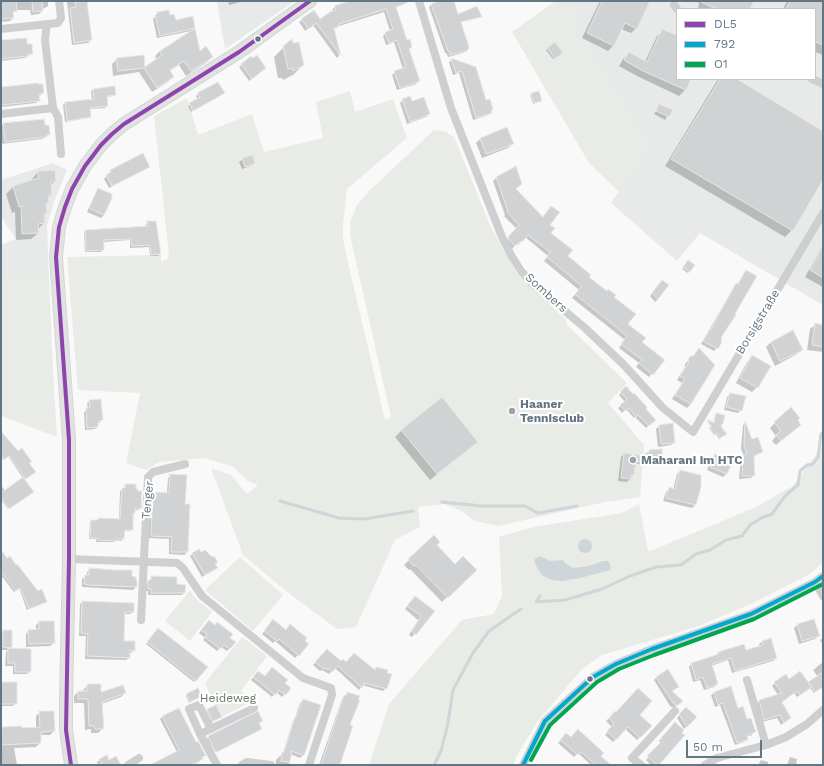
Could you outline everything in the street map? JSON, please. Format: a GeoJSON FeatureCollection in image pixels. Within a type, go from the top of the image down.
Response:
{"type":"FeatureCollection","features":[{"type":"Feature","properties":{"kind":"main road"},"geometry":{"type":"LineString","coordinates":[[71,765],[66,730],[69,559],[68,440],[56,257],[59,227],[65,207],[72,189],[85,166],[101,145],[112,134],[124,124],[239,52],[310,1]]}},
{"type":"Feature","properties":{"kind":"street"},"geometry":{"type":"LineString","coordinates":[[1,29],[58,23],[61,18],[59,1]]}},
{"type":"Feature","properties":{"kind":"street","name":"Sombers"},"geometry":{"type":"LineString","coordinates":[[419,1],[451,108],[502,237],[521,271],[534,285],[584,328],[612,355],[663,408],[693,432]]}},
{"type":"Feature","properties":{"kind":"street"},"geometry":{"type":"LineString","coordinates":[[47,24],[45,40],[53,108],[58,117],[61,154]]}},
{"type":"Feature","properties":{"kind":"street"},"geometry":{"type":"LineString","coordinates":[[1,114],[53,108]]}},
{"type":"Feature","properties":{"kind":"street","name":"Borsigstraße"},"geometry":{"type":"LineString","coordinates":[[693,432],[823,213]]}},
{"type":"Feature","properties":{"kind":"street","name":"Tenger"},"geometry":{"type":"LineString","coordinates":[[143,563],[148,477],[153,472],[185,464]]}},
{"type":"Feature","properties":{"kind":"street"},"geometry":{"type":"LineString","coordinates":[[69,559],[143,563],[177,563],[183,568],[202,596],[302,678],[331,688],[332,694],[309,765]]}},
{"type":"Feature","properties":{"kind":"street"},"geometry":{"type":"LineString","coordinates":[[142,620],[143,563]]}},
{"type":"Feature","properties":{"kind":"street"},"geometry":{"type":"LineString","coordinates":[[523,765],[546,721],[592,677],[616,664],[652,648],[751,614],[823,576]]}},
{"type":"Feature","properties":{"kind":"street"},"geometry":{"type":"LineString","coordinates":[[814,582],[823,596]]}},
{"type":"Feature","properties":{"kind":"street"},"geometry":{"type":"LineString","coordinates":[[747,680],[766,744]]}},
{"type":"Feature","properties":{"kind":"street"},"geometry":{"type":"LineString","coordinates":[[210,729],[199,704],[189,709],[200,734],[217,765]]}},
{"type":"Feature","properties":{"kind":"street"},"geometry":{"type":"LineString","coordinates":[[200,734],[254,708]]}},
{"type":"Feature","properties":{"kind":"street"},"geometry":{"type":"LineString","coordinates":[[705,765],[717,758],[786,737],[807,724],[823,710]]}},
{"type":"Feature","properties":{"kind":"street"},"geometry":{"type":"LineString","coordinates":[[641,765],[632,758],[675,711]]}},
{"type":"Feature","properties":{"kind":"street"},"geometry":{"type":"LineString","coordinates":[[128,765],[139,758]]}},
{"type":"Feature","properties":{"kind":"street"},"geometry":{"type":"LineString","coordinates":[[242,765],[247,762],[271,765]]}},
{"type":"Feature","properties":{"kind":"shaded area"},"geometry":{"type":"Polygon","coordinates":[[[217,1],[295,1],[225,49],[217,1]]]}},
{"type":"Feature","properties":{"kind":"shaded area"},"geometry":{"type":"Polygon","coordinates":[[[571,1],[823,1],[823,305],[700,233],[677,261],[611,203],[649,147],[583,42],[571,1]]]}},
{"type":"Feature","properties":{"kind":"shaded area"},"geometry":{"type":"Polygon","coordinates":[[[53,163],[67,170],[54,202],[47,226],[49,278],[1,278],[1,245],[16,239],[1,217],[1,180],[53,163]]]}},
{"type":"Feature","properties":{"kind":"shaded area"},"geometry":{"type":"Polygon","coordinates":[[[582,539],[588,539],[592,543],[592,549],[588,553],[582,553],[578,549],[578,543],[582,539]]]}},
{"type":"Feature","properties":{"kind":"shaded area"},"geometry":{"type":"Polygon","coordinates":[[[539,556],[551,561],[563,560],[573,568],[589,566],[603,561],[608,561],[611,566],[610,570],[580,578],[562,581],[552,580],[543,576],[538,570],[534,560],[539,556]]]}},
{"type":"Feature","properties":{"kind":"green space"},"geometry":{"type":"Polygon","coordinates":[[[556,1],[571,1],[583,42],[649,147],[619,192],[589,163],[512,32],[556,1]]]}},
{"type":"Feature","properties":{"kind":"green space"},"geometry":{"type":"Polygon","coordinates":[[[350,91],[355,112],[393,99],[407,138],[347,189],[343,224],[343,237],[346,254],[385,420],[391,417],[350,235],[351,219],[357,205],[369,191],[434,130],[444,131],[454,137],[490,225],[516,272],[566,320],[566,324],[627,383],[608,403],[644,445],[640,497],[605,502],[498,526],[475,521],[460,510],[444,504],[418,507],[420,527],[395,540],[356,627],[337,629],[286,591],[243,555],[211,468],[231,475],[247,494],[258,485],[248,481],[232,466],[204,458],[159,462],[146,470],[126,463],[140,393],[78,390],[67,257],[161,255],[161,261],[167,260],[169,254],[154,116],[187,98],[198,135],[252,114],[264,152],[323,138],[316,102],[350,91]]]}},
{"type":"Feature","properties":{"kind":"green space"},"geometry":{"type":"Polygon","coordinates":[[[1,278],[49,278],[57,437],[1,416],[1,278]]]}},
{"type":"Feature","properties":{"kind":"green space"},"geometry":{"type":"Polygon","coordinates":[[[823,445],[823,562],[810,574],[753,603],[699,626],[602,655],[582,669],[537,722],[516,757],[514,765],[369,765],[389,704],[462,620],[494,614],[502,596],[499,537],[533,527],[622,513],[639,504],[648,552],[756,507],[793,486],[823,445]]]}},
{"type":"Feature","properties":{"kind":"green space"},"geometry":{"type":"Polygon","coordinates":[[[240,557],[283,595],[253,631],[205,590],[240,557]]]}},
{"type":"Feature","properties":{"kind":"green space"},"geometry":{"type":"Polygon","coordinates":[[[190,590],[195,598],[212,612],[190,641],[165,621],[190,590]]]}},
{"type":"Feature","properties":{"kind":"green space","name":"Heideweg"},"geometry":{"type":"Polygon","coordinates":[[[242,637],[267,656],[241,691],[253,701],[221,717],[205,683],[242,637]]]}},
{"type":"Feature","properties":{"kind":"building"},"geometry":{"type":"Polygon","coordinates":[[[1,1],[16,1],[17,11],[13,12],[14,18],[1,19],[1,1]]]}},
{"type":"Feature","properties":{"kind":"building"},"geometry":{"type":"Polygon","coordinates":[[[32,1],[42,1],[43,11],[33,12],[32,1]]]}},
{"type":"Feature","properties":{"kind":"building"},"geometry":{"type":"Polygon","coordinates":[[[87,1],[92,40],[74,43],[70,8],[76,7],[75,2],[87,1]]]}},
{"type":"Feature","properties":{"kind":"building"},"geometry":{"type":"Polygon","coordinates":[[[350,1],[407,1],[407,3],[396,7],[407,40],[410,39],[412,47],[409,49],[420,81],[400,88],[394,71],[406,67],[397,40],[389,43],[385,32],[393,29],[386,9],[339,24],[340,26],[334,28],[341,56],[316,23],[309,29],[301,19],[314,10],[320,19],[336,10],[334,6],[350,1]]]}},
{"type":"Feature","properties":{"kind":"building"},"geometry":{"type":"Polygon","coordinates":[[[439,1],[454,1],[458,14],[477,6],[482,17],[461,22],[469,47],[467,51],[450,55],[431,4],[439,1]]]}},
{"type":"Feature","properties":{"kind":"building"},"geometry":{"type":"Polygon","coordinates":[[[602,1],[650,1],[637,29],[625,23],[614,46],[587,33],[602,1]]]}},
{"type":"Feature","properties":{"kind":"building"},"geometry":{"type":"Polygon","coordinates":[[[699,1],[754,1],[750,8],[714,8],[699,1]]]}},
{"type":"Feature","properties":{"kind":"building"},"geometry":{"type":"Polygon","coordinates":[[[790,1],[823,1],[823,45],[816,42],[816,8],[786,8],[790,1]]]}},
{"type":"Feature","properties":{"kind":"building"},"geometry":{"type":"Polygon","coordinates":[[[169,10],[170,15],[174,14],[176,20],[193,16],[195,28],[160,36],[155,15],[157,12],[169,10]]]}},
{"type":"Feature","properties":{"kind":"building"},"geometry":{"type":"Polygon","coordinates":[[[195,28],[200,51],[206,46],[213,57],[191,71],[184,61],[170,70],[174,77],[157,88],[144,68],[118,71],[116,58],[144,55],[145,67],[162,55],[160,51],[195,28]]]}},
{"type":"Feature","properties":{"kind":"building"},"geometry":{"type":"Polygon","coordinates":[[[662,29],[676,35],[676,80],[691,80],[686,90],[643,71],[624,60],[629,52],[647,62],[662,29]]]}},
{"type":"Feature","properties":{"kind":"building"},"geometry":{"type":"Polygon","coordinates":[[[27,38],[27,44],[32,44],[33,54],[28,54],[29,56],[1,59],[1,40],[27,38]]]}},
{"type":"Feature","properties":{"kind":"building"},"geometry":{"type":"Polygon","coordinates":[[[292,39],[293,43],[299,42],[304,65],[293,71],[292,68],[288,69],[283,46],[292,39]]]}},
{"type":"Feature","properties":{"kind":"building"},"geometry":{"type":"Polygon","coordinates":[[[555,42],[563,53],[555,59],[547,48],[555,42]]]}},
{"type":"Feature","properties":{"kind":"building"},"geometry":{"type":"Polygon","coordinates":[[[257,55],[266,68],[252,79],[241,64],[251,56],[253,58],[257,55]]]}},
{"type":"Feature","properties":{"kind":"building"},"geometry":{"type":"Polygon","coordinates":[[[451,58],[476,67],[486,100],[490,99],[493,109],[491,110],[492,113],[476,118],[462,71],[456,73],[451,58]]]}},
{"type":"Feature","properties":{"kind":"building"},"geometry":{"type":"Polygon","coordinates":[[[719,80],[739,80],[823,131],[823,180],[793,231],[671,159],[719,80]]]}},
{"type":"Feature","properties":{"kind":"building"},"geometry":{"type":"Polygon","coordinates":[[[218,82],[225,93],[193,111],[189,103],[200,97],[197,93],[218,82]]]}},
{"type":"Feature","properties":{"kind":"building"},"geometry":{"type":"Polygon","coordinates":[[[38,83],[43,84],[44,93],[39,94],[40,101],[1,105],[1,87],[38,83]]]}},
{"type":"Feature","properties":{"kind":"building"},"geometry":{"type":"Polygon","coordinates":[[[115,86],[116,95],[107,96],[108,106],[90,108],[91,117],[67,121],[65,102],[94,99],[93,89],[115,86]]]}},
{"type":"Feature","properties":{"kind":"building"},"geometry":{"type":"Polygon","coordinates":[[[539,91],[542,101],[534,103],[531,93],[539,91]]]}},
{"type":"Feature","properties":{"kind":"building"},"geometry":{"type":"Polygon","coordinates":[[[410,96],[412,101],[424,97],[430,114],[410,122],[402,99],[410,96]]]}},
{"type":"Feature","properties":{"kind":"building"},"geometry":{"type":"Polygon","coordinates":[[[659,104],[673,110],[669,117],[656,111],[659,104]]]}},
{"type":"Feature","properties":{"kind":"building"},"geometry":{"type":"Polygon","coordinates":[[[44,119],[45,125],[49,125],[50,135],[46,135],[46,137],[5,142],[3,123],[44,119]]]}},
{"type":"Feature","properties":{"kind":"building"},"geometry":{"type":"Polygon","coordinates":[[[507,127],[514,144],[486,154],[480,138],[507,127]]]}},
{"type":"Feature","properties":{"kind":"building"},"geometry":{"type":"Polygon","coordinates":[[[143,153],[150,167],[112,186],[106,175],[111,172],[110,170],[143,153]]]}},
{"type":"Feature","properties":{"kind":"building"},"geometry":{"type":"Polygon","coordinates":[[[253,155],[255,164],[245,167],[242,158],[253,155]]]}},
{"type":"Feature","properties":{"kind":"building"},"geometry":{"type":"Polygon","coordinates":[[[516,166],[522,184],[516,189],[543,217],[551,206],[560,212],[550,225],[555,228],[551,233],[573,250],[568,256],[591,275],[589,277],[607,291],[608,289],[616,295],[614,297],[636,314],[628,324],[646,338],[642,342],[665,360],[653,375],[639,363],[642,360],[621,344],[627,336],[575,294],[582,286],[547,257],[550,252],[528,235],[522,242],[521,241],[515,246],[510,241],[508,237],[519,225],[507,212],[508,211],[496,177],[516,166]]]}},
{"type":"Feature","properties":{"kind":"building"},"geometry":{"type":"Polygon","coordinates":[[[55,170],[56,182],[51,182],[52,196],[48,196],[49,203],[46,203],[47,214],[44,214],[45,223],[38,224],[39,233],[22,234],[21,206],[19,207],[13,186],[38,178],[38,171],[55,170]]]}},
{"type":"Feature","properties":{"kind":"building"},"geometry":{"type":"Polygon","coordinates":[[[98,188],[112,194],[112,198],[104,215],[89,208],[98,188]]]}},
{"type":"Feature","properties":{"kind":"building"},"geometry":{"type":"Polygon","coordinates":[[[147,221],[156,221],[161,254],[151,255],[150,245],[132,246],[131,239],[104,240],[104,250],[86,251],[85,230],[148,226],[147,221]]]}},
{"type":"Feature","properties":{"kind":"building"},"geometry":{"type":"Polygon","coordinates":[[[823,248],[823,278],[810,270],[823,248]]]}},
{"type":"Feature","properties":{"kind":"building"},"geometry":{"type":"Polygon","coordinates":[[[688,260],[695,265],[690,272],[683,267],[688,260]]]}},
{"type":"Feature","properties":{"kind":"building"},"geometry":{"type":"Polygon","coordinates":[[[746,270],[757,276],[735,314],[736,315],[722,336],[722,342],[718,349],[703,341],[736,283],[738,284],[746,270]]]}},
{"type":"Feature","properties":{"kind":"building"},"geometry":{"type":"Polygon","coordinates":[[[662,280],[669,285],[658,299],[652,293],[662,280]]]}},
{"type":"Feature","properties":{"kind":"building"},"geometry":{"type":"Polygon","coordinates":[[[815,323],[823,325],[823,347],[812,345],[815,323]]]}},
{"type":"Feature","properties":{"kind":"building"},"geometry":{"type":"Polygon","coordinates":[[[793,330],[803,350],[780,361],[771,342],[793,330]]]}},
{"type":"Feature","properties":{"kind":"building"},"geometry":{"type":"Polygon","coordinates":[[[699,348],[715,365],[691,404],[675,395],[685,379],[680,376],[689,362],[688,360],[690,356],[693,356],[699,348]]]}},
{"type":"Feature","properties":{"kind":"building"},"geometry":{"type":"Polygon","coordinates":[[[752,355],[771,366],[758,388],[740,378],[752,355]]]}},
{"type":"Feature","properties":{"kind":"building"},"geometry":{"type":"Polygon","coordinates":[[[626,386],[647,407],[646,409],[656,420],[649,426],[638,415],[636,417],[629,408],[625,411],[620,405],[627,399],[620,392],[626,386]]]}},
{"type":"Feature","properties":{"kind":"building"},"geometry":{"type":"Polygon","coordinates":[[[730,393],[746,396],[742,411],[726,407],[730,393]]]}},
{"type":"Feature","properties":{"kind":"building"},"geometry":{"type":"Polygon","coordinates":[[[442,397],[478,442],[437,474],[401,430],[442,397]]]}},
{"type":"Feature","properties":{"kind":"building"},"geometry":{"type":"Polygon","coordinates":[[[101,399],[103,420],[98,421],[98,427],[87,428],[86,408],[90,408],[89,400],[101,399]]]}},
{"type":"Feature","properties":{"kind":"building"},"geometry":{"type":"Polygon","coordinates":[[[791,407],[800,418],[798,420],[801,425],[781,441],[776,435],[781,431],[774,422],[791,407]]]}},
{"type":"Feature","properties":{"kind":"building"},"geometry":{"type":"Polygon","coordinates":[[[716,413],[725,415],[723,424],[721,425],[727,434],[720,438],[717,433],[715,435],[712,431],[710,426],[712,425],[707,419],[714,423],[716,413]]]}},
{"type":"Feature","properties":{"kind":"building"},"geometry":{"type":"Polygon","coordinates":[[[745,421],[752,439],[758,437],[763,452],[754,456],[755,476],[742,476],[743,455],[747,454],[744,446],[745,421]]]}},
{"type":"Feature","properties":{"kind":"building"},"geometry":{"type":"Polygon","coordinates":[[[673,423],[675,443],[661,444],[659,425],[673,423]]]}},
{"type":"Feature","properties":{"kind":"building"},"geometry":{"type":"Polygon","coordinates":[[[1,431],[18,451],[22,448],[32,462],[29,463],[36,472],[26,479],[9,456],[5,459],[1,454],[1,431]]]}},
{"type":"Feature","properties":{"kind":"building"},"geometry":{"type":"Polygon","coordinates":[[[662,449],[663,460],[636,462],[634,475],[631,475],[631,479],[621,478],[624,453],[645,456],[645,453],[649,452],[649,450],[662,449]]]}},
{"type":"Feature","properties":{"kind":"building"},"geometry":{"type":"Polygon","coordinates":[[[715,454],[733,461],[727,474],[710,467],[715,454]]]}},
{"type":"Feature","properties":{"kind":"building"},"geometry":{"type":"Polygon","coordinates":[[[680,470],[701,475],[701,487],[696,505],[666,498],[669,487],[675,489],[680,470]]]}},
{"type":"Feature","properties":{"kind":"building"},"geometry":{"type":"Polygon","coordinates":[[[170,474],[187,475],[185,504],[190,504],[188,552],[171,552],[172,537],[151,536],[153,492],[169,493],[170,474]]]}},
{"type":"Feature","properties":{"kind":"building"},"geometry":{"type":"Polygon","coordinates":[[[23,477],[34,492],[9,509],[1,496],[1,493],[23,477]]]}},
{"type":"Feature","properties":{"kind":"building"},"geometry":{"type":"Polygon","coordinates":[[[125,484],[136,484],[136,489],[138,489],[138,491],[142,491],[141,509],[135,508],[135,513],[133,513],[133,530],[125,530],[124,539],[117,539],[117,541],[97,540],[97,538],[90,538],[91,520],[98,520],[98,518],[120,519],[122,488],[125,488],[125,484]]]}},
{"type":"Feature","properties":{"kind":"building"},"geometry":{"type":"Polygon","coordinates":[[[434,535],[440,542],[437,545],[455,564],[463,556],[477,570],[448,598],[416,565],[414,566],[408,559],[434,535]]]}},
{"type":"Feature","properties":{"kind":"building"},"geometry":{"type":"Polygon","coordinates":[[[199,549],[201,552],[205,550],[212,557],[214,556],[218,562],[215,564],[218,568],[205,575],[192,553],[199,549]]]}},
{"type":"Feature","properties":{"kind":"building"},"geometry":{"type":"Polygon","coordinates":[[[1,550],[7,558],[10,556],[38,591],[42,589],[47,602],[29,609],[20,588],[16,591],[1,572],[1,550]]]}},
{"type":"Feature","properties":{"kind":"building"},"geometry":{"type":"Polygon","coordinates":[[[89,568],[132,570],[132,576],[136,577],[137,580],[137,587],[84,584],[85,575],[89,575],[89,568]]]}},
{"type":"Feature","properties":{"kind":"building"},"geometry":{"type":"Polygon","coordinates":[[[151,576],[177,577],[177,584],[186,585],[185,593],[151,593],[151,589],[148,589],[148,580],[151,580],[151,576]]]}},
{"type":"Feature","properties":{"kind":"building"},"geometry":{"type":"Polygon","coordinates":[[[415,596],[435,611],[416,635],[412,631],[421,616],[407,606],[415,596]]]}},
{"type":"Feature","properties":{"kind":"building"},"geometry":{"type":"Polygon","coordinates":[[[82,601],[134,603],[134,612],[125,612],[124,641],[135,641],[135,651],[130,650],[130,658],[87,656],[88,634],[81,633],[82,601]]]}},
{"type":"Feature","properties":{"kind":"building"},"geometry":{"type":"Polygon","coordinates":[[[273,619],[286,630],[290,624],[307,638],[305,641],[309,644],[299,656],[279,639],[277,641],[264,631],[273,619]]]}},
{"type":"Feature","properties":{"kind":"building"},"geometry":{"type":"Polygon","coordinates":[[[814,619],[820,636],[802,641],[797,624],[814,619]]]}},
{"type":"Feature","properties":{"kind":"building"},"geometry":{"type":"Polygon","coordinates":[[[209,620],[215,625],[217,622],[233,634],[230,638],[236,642],[230,649],[224,645],[220,649],[205,637],[207,634],[201,630],[209,620]]]}},
{"type":"Feature","properties":{"kind":"building"},"geometry":{"type":"Polygon","coordinates":[[[39,621],[54,621],[55,643],[29,644],[28,630],[39,629],[39,621]]]}},
{"type":"Feature","properties":{"kind":"building"},"geometry":{"type":"Polygon","coordinates":[[[158,628],[208,667],[196,681],[147,642],[158,628]]]}},
{"type":"Feature","properties":{"kind":"building"},"geometry":{"type":"Polygon","coordinates":[[[3,630],[12,630],[12,648],[3,647],[3,630]]]}},
{"type":"Feature","properties":{"kind":"building"},"geometry":{"type":"Polygon","coordinates":[[[771,638],[777,658],[735,671],[731,658],[712,664],[718,684],[707,688],[703,677],[696,680],[691,663],[719,654],[718,652],[744,644],[746,650],[763,645],[762,641],[771,638]]]}},
{"type":"Feature","properties":{"kind":"building"},"geometry":{"type":"Polygon","coordinates":[[[8,648],[31,649],[31,672],[15,672],[15,663],[8,663],[8,648]]]}},
{"type":"Feature","properties":{"kind":"building"},"geometry":{"type":"Polygon","coordinates":[[[327,649],[341,661],[343,659],[346,662],[354,653],[375,670],[376,667],[388,670],[387,673],[392,674],[387,689],[364,683],[362,688],[338,666],[332,672],[329,669],[324,669],[315,662],[327,649]]]}},
{"type":"Feature","properties":{"kind":"building"},"geometry":{"type":"Polygon","coordinates":[[[272,667],[288,680],[285,683],[291,688],[286,695],[279,690],[275,695],[253,677],[258,671],[265,676],[272,667]]]}},
{"type":"Feature","properties":{"kind":"building"},"geometry":{"type":"Polygon","coordinates":[[[668,669],[679,687],[672,691],[683,701],[677,706],[673,703],[656,677],[668,669]]]}},
{"type":"Feature","properties":{"kind":"building"},"geometry":{"type":"Polygon","coordinates":[[[800,671],[812,687],[800,695],[797,691],[782,702],[791,718],[784,723],[780,715],[764,720],[759,700],[782,693],[774,682],[786,674],[789,679],[800,671]]]}},
{"type":"Feature","properties":{"kind":"building"},"geometry":{"type":"Polygon","coordinates":[[[823,672],[823,687],[815,692],[808,682],[823,672]]]}},
{"type":"Feature","properties":{"kind":"building"},"geometry":{"type":"Polygon","coordinates":[[[1,682],[17,682],[17,704],[1,704],[1,682]]]}},
{"type":"Feature","properties":{"kind":"building"},"geometry":{"type":"Polygon","coordinates":[[[87,684],[101,684],[101,692],[123,685],[126,693],[102,702],[104,729],[95,729],[94,726],[89,726],[88,699],[78,699],[78,691],[87,691],[87,684]]]}},
{"type":"Feature","properties":{"kind":"building"},"geometry":{"type":"Polygon","coordinates":[[[731,686],[738,708],[743,706],[747,719],[751,718],[756,732],[747,735],[748,740],[737,743],[723,703],[718,705],[714,692],[731,686]]]}},
{"type":"Feature","properties":{"kind":"building"},"geometry":{"type":"Polygon","coordinates":[[[198,688],[202,696],[190,702],[186,694],[198,688]]]}},
{"type":"Feature","properties":{"kind":"building"},"geometry":{"type":"Polygon","coordinates":[[[638,688],[652,701],[640,715],[652,726],[640,738],[628,727],[616,740],[607,731],[614,724],[609,718],[638,688]]]}},
{"type":"Feature","properties":{"kind":"building"},"geometry":{"type":"Polygon","coordinates":[[[347,692],[360,696],[358,700],[360,700],[350,725],[353,726],[340,765],[321,765],[344,695],[346,696],[347,692]]]}},
{"type":"Feature","properties":{"kind":"building"},"geometry":{"type":"Polygon","coordinates":[[[303,699],[321,705],[304,756],[292,751],[290,762],[281,761],[282,752],[284,752],[295,717],[296,718],[303,699]]]}},
{"type":"Feature","properties":{"kind":"building"},"geometry":{"type":"Polygon","coordinates":[[[216,705],[222,717],[213,721],[207,709],[216,705]]]}},
{"type":"Feature","properties":{"kind":"building"},"geometry":{"type":"Polygon","coordinates":[[[686,707],[697,717],[687,727],[679,714],[686,707]]]}},
{"type":"Feature","properties":{"kind":"building"},"geometry":{"type":"Polygon","coordinates":[[[179,708],[196,742],[198,741],[206,756],[202,757],[203,759],[191,765],[150,765],[179,750],[162,716],[179,708]]]}},
{"type":"Feature","properties":{"kind":"building"},"geometry":{"type":"Polygon","coordinates":[[[39,711],[54,711],[55,731],[41,732],[41,743],[1,745],[2,727],[40,727],[39,711]]]}},
{"type":"Feature","properties":{"kind":"building"},"geometry":{"type":"Polygon","coordinates":[[[258,711],[263,721],[259,723],[262,729],[217,752],[215,751],[208,736],[258,711]]]}},
{"type":"Feature","properties":{"kind":"building"},"geometry":{"type":"Polygon","coordinates":[[[675,722],[684,730],[682,733],[685,735],[659,765],[657,765],[647,756],[663,740],[661,738],[675,722]]]}},
{"type":"Feature","properties":{"kind":"building"},"geometry":{"type":"Polygon","coordinates":[[[578,729],[604,753],[601,756],[611,765],[596,765],[581,752],[578,755],[560,740],[566,733],[571,737],[578,729]]]}},
{"type":"Feature","properties":{"kind":"building"},"geometry":{"type":"Polygon","coordinates":[[[107,755],[109,760],[116,756],[121,765],[98,765],[102,763],[99,759],[107,755]]]}},
{"type":"Feature","properties":{"kind":"waterway"},"geometry":{"type":"LineString","coordinates":[[536,602],[565,600],[602,589],[630,576],[656,567],[681,565],[696,554],[710,550],[726,540],[742,536],[750,525],[761,518],[772,514],[785,496],[798,485],[800,471],[807,465],[813,464],[818,457],[821,434],[823,432]]}},
{"type":"Feature","properties":{"kind":"waterway"},"geometry":{"type":"LineString","coordinates":[[280,501],[339,518],[364,519],[413,511]]}},
{"type":"Feature","properties":{"kind":"waterway"},"geometry":{"type":"LineString","coordinates":[[442,502],[482,506],[525,506],[538,513],[577,506]]}},
{"type":"Feature","properties":{"kind":"waterway"},"geometry":{"type":"LineString","coordinates":[[536,602],[540,596]]}},
{"type":"Feature","properties":{"kind":"waterway"},"geometry":{"type":"LineString","coordinates":[[434,765],[441,751],[448,723],[453,690],[473,653],[489,631],[521,609]]}},
{"type":"Feature","properties":{"kind":"transit line","name":"DL5"},"geometry":{"type":"LineString","coordinates":[[71,765],[66,730],[69,559],[69,440],[56,257],[59,227],[65,207],[72,189],[85,166],[101,145],[112,134],[124,124],[239,52],[310,1]]}},
{"type":"Feature","properties":{"kind":"transit line","name":"792"},"geometry":{"type":"LineString","coordinates":[[523,765],[545,721],[593,677],[616,664],[652,649],[751,614],[815,582],[823,576]]}},
{"type":"Feature","properties":{"kind":"transit line","name":"O1"},"geometry":{"type":"LineString","coordinates":[[531,760],[550,725],[597,682],[619,669],[754,619],[823,584]]}},
{"type":"Feature","properties":{"kind":"place","name":"Haaner Tennisclub"},"geometry":{"type":"Point","coordinates":[512,411]}},
{"type":"Feature","properties":{"kind":"place","name":"Maharani im HTC"},"geometry":{"type":"Point","coordinates":[633,460]}}]}
